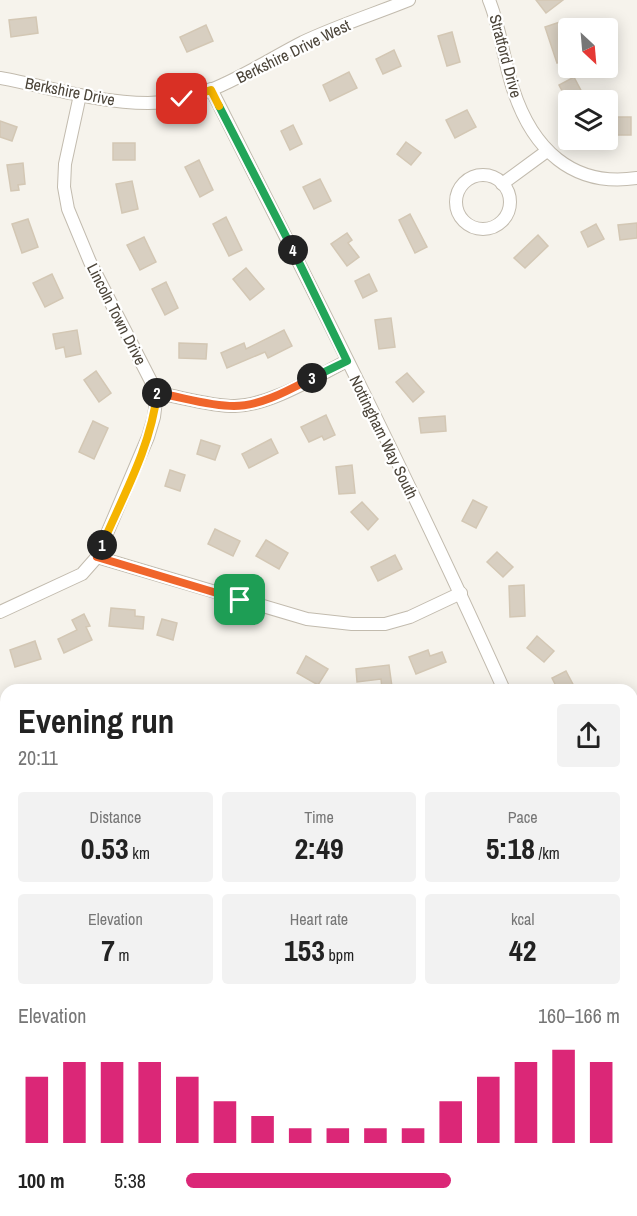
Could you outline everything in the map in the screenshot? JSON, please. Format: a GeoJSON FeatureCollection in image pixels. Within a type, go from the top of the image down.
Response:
{"type":"FeatureCollection","features":[{"type":"Feature","properties":{"kind":"street","name":"Berkshire Drive West"},"geometry":{"type":"LineString","coordinates":[[211,90],[325,32],[409,0]]}},
{"type":"Feature","properties":{"kind":"street","name":"Stratford Drive"},"geometry":{"type":"LineString","coordinates":[[489,0],[496,16],[512,87],[520,109],[547,151],[565,166],[593,178],[619,181],[637,178]]}},
{"type":"Feature","properties":{"kind":"street","name":"Berkshire Drive"},"geometry":{"type":"LineString","coordinates":[[0,78],[95,99],[149,103],[182,99],[211,90]]}},
{"type":"Feature","properties":{"kind":"street","name":"Nottingham Way South"},"geometry":{"type":"LineString","coordinates":[[211,90],[461,593],[501,684]]}},
{"type":"Feature","properties":{"kind":"street","name":"Lincoln Town Drive"},"geometry":{"type":"LineString","coordinates":[[80,95],[65,164],[64,187],[68,209],[90,262],[157,393]]}},
{"type":"Feature","properties":{"kind":"street"},"geometry":{"type":"LineString","coordinates":[[502,184],[547,151]]}},
{"type":"Feature","properties":{"kind":"street"},"geometry":{"type":"LineString","coordinates":[[484,176],[491,177],[502,184],[510,201],[504,219],[488,229],[475,228],[464,222],[456,205],[458,192],[466,182],[472,178],[484,176]]}},
{"type":"Feature","properties":{"kind":"street"},"geometry":{"type":"LineString","coordinates":[[0,612],[82,574],[97,557],[148,437],[154,417],[157,393],[216,405],[237,406],[260,401],[285,391],[347,361]]}},
{"type":"Feature","properties":{"kind":"street"},"geometry":{"type":"LineString","coordinates":[[97,557],[307,619],[352,624],[386,624],[410,617],[461,593]]}},
{"type":"Feature","properties":{"kind":"building"},"geometry":{"type":"Polygon","coordinates":[[[536,0],[563,0],[546,13],[536,0]]]}},
{"type":"Feature","properties":{"kind":"building"},"geometry":{"type":"Polygon","coordinates":[[[36,17],[38,33],[11,37],[9,20],[36,17]]]}},
{"type":"Feature","properties":{"kind":"building"},"geometry":{"type":"Polygon","coordinates":[[[558,23],[557,63],[545,27],[558,23]]]}},
{"type":"Feature","properties":{"kind":"building"},"geometry":{"type":"Polygon","coordinates":[[[206,25],[213,41],[187,52],[180,37],[206,25]]]}},
{"type":"Feature","properties":{"kind":"building"},"geometry":{"type":"Polygon","coordinates":[[[452,32],[460,62],[447,66],[438,36],[452,32]]]}},
{"type":"Feature","properties":{"kind":"building"},"geometry":{"type":"Polygon","coordinates":[[[394,50],[401,66],[383,74],[376,59],[394,50]]]}},
{"type":"Feature","properties":{"kind":"building"},"geometry":{"type":"Polygon","coordinates":[[[349,72],[357,88],[330,101],[323,85],[349,72]]]}},
{"type":"Feature","properties":{"kind":"building"},"geometry":{"type":"Polygon","coordinates":[[[575,78],[581,90],[562,90],[559,85],[575,78]]]}},
{"type":"Feature","properties":{"kind":"building"},"geometry":{"type":"Polygon","coordinates":[[[467,110],[476,127],[455,138],[446,120],[467,110]]]}},
{"type":"Feature","properties":{"kind":"building"},"geometry":{"type":"Polygon","coordinates":[[[618,117],[631,117],[631,135],[618,135],[618,117]]]}},
{"type":"Feature","properties":{"kind":"building"},"geometry":{"type":"Polygon","coordinates":[[[0,121],[17,127],[12,141],[0,137],[0,121]]]}},
{"type":"Feature","properties":{"kind":"building"},"geometry":{"type":"Polygon","coordinates":[[[293,125],[302,144],[290,150],[281,131],[293,125]]]}},
{"type":"Feature","properties":{"kind":"building"},"geometry":{"type":"Polygon","coordinates":[[[406,142],[421,153],[411,165],[397,154],[406,142]]]}},
{"type":"Feature","properties":{"kind":"building"},"geometry":{"type":"Polygon","coordinates":[[[113,143],[135,143],[135,160],[113,160],[113,143]]]}},
{"type":"Feature","properties":{"kind":"building"},"geometry":{"type":"Polygon","coordinates":[[[199,160],[213,190],[200,197],[185,167],[199,160]]]}},
{"type":"Feature","properties":{"kind":"building"},"geometry":{"type":"Polygon","coordinates":[[[23,163],[25,184],[18,185],[19,190],[11,191],[7,165],[23,163]]]}},
{"type":"Feature","properties":{"kind":"building"},"geometry":{"type":"Polygon","coordinates":[[[320,179],[331,201],[314,209],[303,187],[320,179]]]}},
{"type":"Feature","properties":{"kind":"building"},"geometry":{"type":"Polygon","coordinates":[[[132,181],[138,209],[122,213],[116,184],[132,181]]]}},
{"type":"Feature","properties":{"kind":"building"},"geometry":{"type":"Polygon","coordinates":[[[410,214],[427,247],[415,253],[399,220],[410,214]]]}},
{"type":"Feature","properties":{"kind":"building"},"geometry":{"type":"Polygon","coordinates":[[[226,217],[242,250],[229,256],[213,224],[226,217]]]}},
{"type":"Feature","properties":{"kind":"building"},"geometry":{"type":"Polygon","coordinates":[[[28,219],[38,247],[22,253],[12,224],[28,219]]]}},
{"type":"Feature","properties":{"kind":"building"},"geometry":{"type":"Polygon","coordinates":[[[637,223],[637,238],[620,240],[618,225],[637,223]]]}},
{"type":"Feature","properties":{"kind":"building"},"geometry":{"type":"Polygon","coordinates":[[[596,224],[604,239],[588,247],[581,232],[596,224]]]}},
{"type":"Feature","properties":{"kind":"building"},"geometry":{"type":"Polygon","coordinates":[[[347,233],[352,240],[348,243],[359,257],[347,266],[331,244],[347,233]]]}},
{"type":"Feature","properties":{"kind":"building"},"geometry":{"type":"Polygon","coordinates":[[[538,235],[548,246],[525,268],[514,258],[538,235]]]}},
{"type":"Feature","properties":{"kind":"building"},"geometry":{"type":"Polygon","coordinates":[[[144,237],[156,262],[140,270],[127,245],[144,237]]]}},
{"type":"Feature","properties":{"kind":"building"},"geometry":{"type":"Polygon","coordinates":[[[246,268],[264,289],[250,300],[233,279],[246,268]]]}},
{"type":"Feature","properties":{"kind":"building"},"geometry":{"type":"Polygon","coordinates":[[[52,274],[63,298],[45,307],[33,283],[52,274]]]}},
{"type":"Feature","properties":{"kind":"building"},"geometry":{"type":"Polygon","coordinates":[[[369,274],[377,291],[363,298],[355,281],[369,274]]]}},
{"type":"Feature","properties":{"kind":"building"},"geometry":{"type":"Polygon","coordinates":[[[166,282],[178,308],[165,315],[152,289],[166,282]]]}},
{"type":"Feature","properties":{"kind":"building"},"geometry":{"type":"Polygon","coordinates":[[[391,318],[395,347],[379,349],[375,320],[391,318]]]}},
{"type":"Feature","properties":{"kind":"building"},"geometry":{"type":"Polygon","coordinates":[[[77,330],[81,354],[66,357],[64,347],[56,349],[53,334],[77,330]]]}},
{"type":"Feature","properties":{"kind":"building"},"geometry":{"type":"Polygon","coordinates":[[[284,330],[292,346],[268,358],[265,352],[227,368],[221,353],[244,343],[246,349],[284,330]]]}},
{"type":"Feature","properties":{"kind":"building"},"geometry":{"type":"Polygon","coordinates":[[[179,343],[207,344],[206,359],[179,358],[179,343]]]}},
{"type":"Feature","properties":{"kind":"building"},"geometry":{"type":"Polygon","coordinates":[[[96,371],[111,393],[99,402],[84,380],[96,371]]]}},
{"type":"Feature","properties":{"kind":"building"},"geometry":{"type":"Polygon","coordinates":[[[407,373],[424,392],[413,402],[396,382],[407,373]]]}},
{"type":"Feature","properties":{"kind":"building"},"geometry":{"type":"Polygon","coordinates":[[[326,415],[335,435],[324,440],[322,436],[309,442],[301,427],[326,415]]]}},
{"type":"Feature","properties":{"kind":"building"},"geometry":{"type":"Polygon","coordinates":[[[445,416],[446,431],[421,433],[419,418],[445,416]]]}},
{"type":"Feature","properties":{"kind":"building"},"geometry":{"type":"Polygon","coordinates":[[[93,421],[108,428],[94,459],[79,452],[93,421]]]}},
{"type":"Feature","properties":{"kind":"building"},"geometry":{"type":"Polygon","coordinates":[[[271,439],[278,453],[249,468],[242,454],[271,439]]]}},
{"type":"Feature","properties":{"kind":"building"},"geometry":{"type":"Polygon","coordinates":[[[201,440],[220,446],[215,460],[197,454],[201,440]]]}},
{"type":"Feature","properties":{"kind":"building"},"geometry":{"type":"Polygon","coordinates":[[[352,465],[355,493],[339,494],[336,467],[352,465]]]}},
{"type":"Feature","properties":{"kind":"building"},"geometry":{"type":"Polygon","coordinates":[[[170,470],[185,475],[180,491],[165,486],[170,470]]]}},
{"type":"Feature","properties":{"kind":"building"},"geometry":{"type":"Polygon","coordinates":[[[473,500],[487,507],[476,528],[462,521],[473,500]]]}},
{"type":"Feature","properties":{"kind":"building"},"geometry":{"type":"Polygon","coordinates":[[[362,502],[378,519],[368,530],[351,512],[362,502]]]}},
{"type":"Feature","properties":{"kind":"building"},"geometry":{"type":"Polygon","coordinates":[[[215,529],[240,541],[233,556],[208,544],[215,529]]]}},
{"type":"Feature","properties":{"kind":"building"},"geometry":{"type":"Polygon","coordinates":[[[266,540],[288,553],[279,569],[256,556],[266,540]]]}},
{"type":"Feature","properties":{"kind":"building"},"geometry":{"type":"Polygon","coordinates":[[[497,552],[513,567],[503,577],[487,562],[497,552]]]}},
{"type":"Feature","properties":{"kind":"building"},"geometry":{"type":"Polygon","coordinates":[[[395,555],[402,569],[378,581],[371,567],[395,555]]]}},
{"type":"Feature","properties":{"kind":"building"},"geometry":{"type":"Polygon","coordinates":[[[524,585],[525,616],[510,617],[509,586],[524,585]]]}},
{"type":"Feature","properties":{"kind":"building"},"geometry":{"type":"Polygon","coordinates":[[[111,608],[135,610],[135,616],[144,617],[143,629],[109,626],[111,608]]]}},
{"type":"Feature","properties":{"kind":"building"},"geometry":{"type":"Polygon","coordinates":[[[84,614],[90,626],[86,627],[92,640],[64,653],[58,639],[77,630],[72,620],[84,614]]]}},
{"type":"Feature","properties":{"kind":"building"},"geometry":{"type":"Polygon","coordinates":[[[162,619],[177,623],[173,640],[157,635],[162,619]]]}},
{"type":"Feature","properties":{"kind":"building"},"geometry":{"type":"Polygon","coordinates":[[[537,636],[554,651],[544,662],[527,648],[537,636]]]}},
{"type":"Feature","properties":{"kind":"building"},"geometry":{"type":"Polygon","coordinates":[[[35,641],[41,659],[15,667],[10,650],[35,641]]]}},
{"type":"Feature","properties":{"kind":"building"},"geometry":{"type":"Polygon","coordinates":[[[428,650],[430,656],[442,652],[446,662],[416,674],[409,657],[428,650]]]}},
{"type":"Feature","properties":{"kind":"building"},"geometry":{"type":"Polygon","coordinates":[[[306,656],[328,669],[319,684],[297,673],[306,656]]]}},
{"type":"Feature","properties":{"kind":"building"},"geometry":{"type":"Polygon","coordinates":[[[389,665],[392,684],[382,684],[381,679],[357,682],[356,669],[389,665]]]}},
{"type":"Feature","properties":{"kind":"building"},"geometry":{"type":"Polygon","coordinates":[[[566,671],[573,684],[555,684],[552,678],[566,671]]]}},
{"type":"Feature","properties":{"kind":"route"},"geometry":{"type":"LineString","coordinates":[[182,99],[211,90],[347,361],[285,391],[260,401],[237,406],[216,405],[157,393],[154,417],[148,437],[97,557],[240,600]]}}]}
